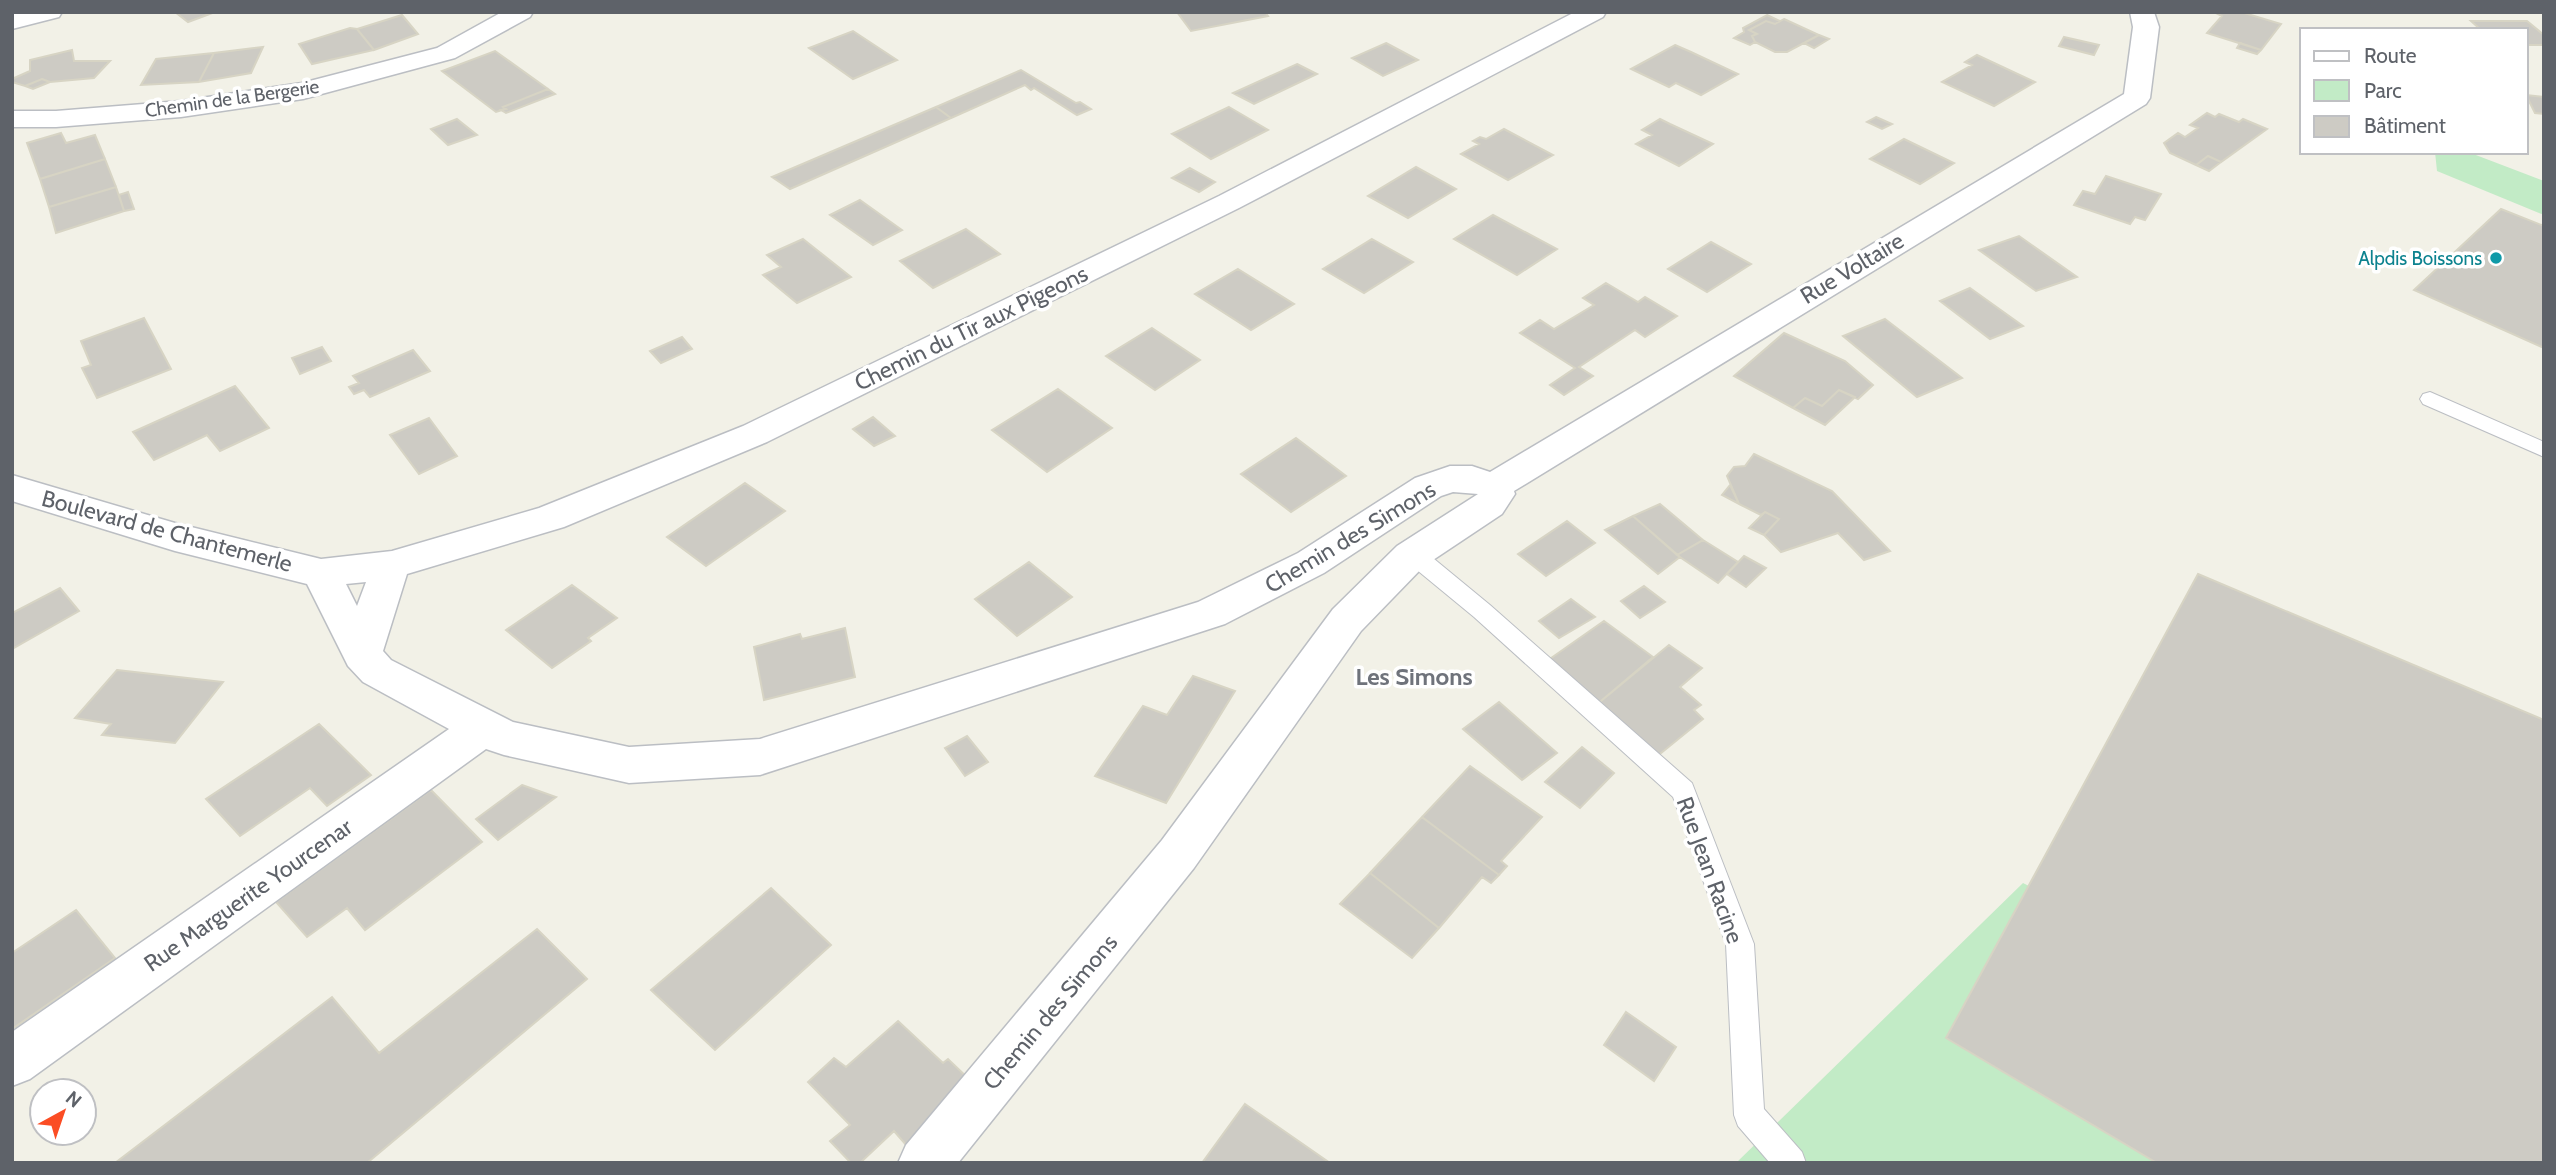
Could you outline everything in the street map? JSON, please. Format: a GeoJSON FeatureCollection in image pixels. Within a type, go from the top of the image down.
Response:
{"type":"FeatureCollection","features":[{"type":"Feature","properties":{"kind":"street"},"geometry":{"type":"LineString","coordinates":[[12,22],[50,12]]}},
{"type":"Feature","properties":{"kind":"street","name":"Chemin de la Bergerie"},"geometry":{"type":"LineString","coordinates":[[12,119],[56,119],[181,109],[303,91],[446,52],[521,12]]}},
{"type":"Feature","properties":{"kind":"street","name":"Chemin du Tir aux Pigeons"},"geometry":{"type":"LineString","coordinates":[[321,573],[392,565],[551,518],[755,434],[1228,202],[1594,12]]}},
{"type":"Feature","properties":{"kind":"street","name":"Rue Voltaire"},"geometry":{"type":"LineString","coordinates":[[1494,486],[2137,98],[2146,27],[2142,12]]}},
{"type":"Feature","properties":{"kind":"street","name":"Chemin des Simons"},"geometry":{"type":"LineString","coordinates":[[321,573],[362,655],[377,671],[504,738],[629,765],[760,757],[1211,613],[1311,563],[1428,487],[1450,479],[1472,479],[1494,486],[1497,494],[1492,506],[1443,532],[1414,555],[1367,597],[1329,642],[1178,854],[924,1163]]}},
{"type":"Feature","properties":{"kind":"street","name":"Boulevard de Chantemerle"},"geometry":{"type":"LineString","coordinates":[[12,488],[175,537],[321,573]]}},
{"type":"Feature","properties":{"kind":"street"},"geometry":{"type":"LineString","coordinates":[[362,655],[392,565]]}},
{"type":"Feature","properties":{"kind":"street","name":"Rue Marguerite Yourcenar"},"geometry":{"type":"LineString","coordinates":[[12,1062],[483,728]]}},
{"type":"Feature","properties":{"kind":"lane"},"geometry":{"type":"LineString","coordinates":[[2430,399],[2544,450]]}},
{"type":"Feature","properties":{"kind":"lane","name":"Rue Jean Racine"},"geometry":{"type":"LineString","coordinates":[[1414,555],[1482,611],[1683,791],[1740,944],[1749,1115],[1791,1163]]}},
{"type":"Feature","properties":{"kind":"green space"},"geometry":{"type":"Polygon","coordinates":[[[2435,154],[2473,154],[2544,181],[2544,215],[2437,171],[2435,154]]]}},
{"type":"Feature","properties":{"kind":"green space"},"geometry":{"type":"Polygon","coordinates":[[[2023,883],[2478,1111],[2488,1163],[1736,1163],[2023,883]]]}},
{"type":"Feature","properties":{"kind":"building"},"geometry":{"type":"Polygon","coordinates":[[[175,12],[215,12],[188,22],[175,12]]]}},
{"type":"Feature","properties":{"kind":"building"},"geometry":{"type":"Polygon","coordinates":[[[1177,12],[1265,12],[1268,16],[1191,31],[1177,12]]]}},
{"type":"Feature","properties":{"kind":"building"},"geometry":{"type":"Polygon","coordinates":[[[2214,12],[2241,12],[2281,24],[2261,50],[2207,33],[2222,16],[2214,12]]]}},
{"type":"Feature","properties":{"kind":"building"},"geometry":{"type":"Polygon","coordinates":[[[402,15],[418,34],[374,50],[357,29],[402,15]]]}},
{"type":"Feature","properties":{"kind":"building"},"geometry":{"type":"Polygon","coordinates":[[[1767,15],[1780,21],[1775,24],[1766,21],[1749,30],[1757,34],[1752,36],[1755,42],[1750,45],[1734,38],[1744,32],[1743,28],[1767,15]]]}},
{"type":"Feature","properties":{"kind":"building"},"geometry":{"type":"Polygon","coordinates":[[[1784,19],[1819,35],[1787,52],[1775,52],[1755,42],[1752,36],[1757,34],[1749,30],[1766,21],[1775,24],[1784,19]]]}},
{"type":"Feature","properties":{"kind":"building"},"geometry":{"type":"Polygon","coordinates":[[[2471,21],[2527,21],[2544,35],[2544,45],[2528,45],[2528,28],[2479,28],[2471,21]]]}},
{"type":"Feature","properties":{"kind":"building"},"geometry":{"type":"Polygon","coordinates":[[[350,28],[357,29],[374,50],[312,64],[299,44],[350,28]]]}},
{"type":"Feature","properties":{"kind":"building"},"geometry":{"type":"Polygon","coordinates":[[[853,31],[897,60],[853,79],[809,48],[853,31]]]}},
{"type":"Feature","properties":{"kind":"building"},"geometry":{"type":"Polygon","coordinates":[[[1819,35],[1829,39],[1814,48],[1804,43],[1819,35]]]}},
{"type":"Feature","properties":{"kind":"building"},"geometry":{"type":"Polygon","coordinates":[[[2064,37],[2099,45],[2094,55],[2059,46],[2064,37]]]}},
{"type":"Feature","properties":{"kind":"building"},"geometry":{"type":"Polygon","coordinates":[[[1386,43],[1418,60],[1383,76],[1352,58],[1386,43]]]}},
{"type":"Feature","properties":{"kind":"building"},"geometry":{"type":"Polygon","coordinates":[[[2240,43],[2261,50],[2257,54],[2237,48],[2240,43]]]}},
{"type":"Feature","properties":{"kind":"building"},"geometry":{"type":"Polygon","coordinates":[[[1675,45],[1738,74],[1701,95],[1676,83],[1669,87],[1631,69],[1675,45]]]}},
{"type":"Feature","properties":{"kind":"building"},"geometry":{"type":"Polygon","coordinates":[[[263,47],[251,73],[199,82],[214,53],[263,47]]]}},
{"type":"Feature","properties":{"kind":"building"},"geometry":{"type":"Polygon","coordinates":[[[72,50],[74,61],[110,61],[94,78],[50,82],[42,79],[25,86],[12,82],[12,79],[30,71],[30,60],[72,50]]]}},
{"type":"Feature","properties":{"kind":"building"},"geometry":{"type":"Polygon","coordinates":[[[495,51],[548,89],[496,112],[442,71],[495,51]]]}},
{"type":"Feature","properties":{"kind":"building"},"geometry":{"type":"Polygon","coordinates":[[[214,53],[199,82],[141,85],[156,59],[214,53]]]}},
{"type":"Feature","properties":{"kind":"building"},"geometry":{"type":"Polygon","coordinates":[[[1977,55],[2035,82],[1994,106],[1942,82],[1972,65],[1965,62],[1977,55]]]}},
{"type":"Feature","properties":{"kind":"building"},"geometry":{"type":"Polygon","coordinates":[[[1297,64],[1317,74],[1254,104],[1233,93],[1297,64]]]}},
{"type":"Feature","properties":{"kind":"building"},"geometry":{"type":"Polygon","coordinates":[[[1021,70],[1091,109],[1077,115],[1025,85],[951,118],[936,107],[1021,70]]]}},
{"type":"Feature","properties":{"kind":"building"},"geometry":{"type":"Polygon","coordinates":[[[42,79],[50,82],[33,89],[25,86],[42,79]]]}},
{"type":"Feature","properties":{"kind":"building"},"geometry":{"type":"Polygon","coordinates":[[[548,89],[555,94],[506,113],[501,110],[506,109],[503,107],[548,89]]]}},
{"type":"Feature","properties":{"kind":"building"},"geometry":{"type":"Polygon","coordinates":[[[2528,95],[2544,97],[2544,114],[2535,113],[2528,95]]]}},
{"type":"Feature","properties":{"kind":"building"},"geometry":{"type":"Polygon","coordinates":[[[936,107],[951,118],[790,189],[772,177],[936,107]]]}},
{"type":"Feature","properties":{"kind":"building"},"geometry":{"type":"Polygon","coordinates":[[[1229,107],[1268,130],[1211,159],[1172,134],[1229,107]]]}},
{"type":"Feature","properties":{"kind":"building"},"geometry":{"type":"Polygon","coordinates":[[[2207,113],[2215,117],[2219,114],[2239,122],[2243,119],[2267,129],[2221,162],[2208,156],[2196,165],[2170,153],[2164,143],[2178,133],[2185,137],[2198,128],[2190,125],[2207,113]]]}},
{"type":"Feature","properties":{"kind":"building"},"geometry":{"type":"Polygon","coordinates":[[[1876,117],[1892,124],[1882,129],[1867,122],[1876,117]]]}},
{"type":"Feature","properties":{"kind":"building"},"geometry":{"type":"Polygon","coordinates":[[[457,119],[477,135],[448,145],[431,129],[457,119]]]}},
{"type":"Feature","properties":{"kind":"building"},"geometry":{"type":"Polygon","coordinates":[[[1660,119],[1713,144],[1679,166],[1636,144],[1652,135],[1642,130],[1660,119]]]}},
{"type":"Feature","properties":{"kind":"building"},"geometry":{"type":"Polygon","coordinates":[[[1504,129],[1553,155],[1508,180],[1461,154],[1479,144],[1473,141],[1480,137],[1486,139],[1504,129]]]}},
{"type":"Feature","properties":{"kind":"building"},"geometry":{"type":"Polygon","coordinates":[[[61,133],[66,143],[95,135],[105,159],[40,179],[27,143],[61,133]]]}},
{"type":"Feature","properties":{"kind":"building"},"geometry":{"type":"Polygon","coordinates":[[[1904,139],[1954,163],[1920,184],[1870,159],[1904,139]]]}},
{"type":"Feature","properties":{"kind":"building"},"geometry":{"type":"Polygon","coordinates":[[[2208,156],[2221,162],[2209,171],[2196,165],[2208,156]]]}},
{"type":"Feature","properties":{"kind":"building"},"geometry":{"type":"Polygon","coordinates":[[[105,159],[116,187],[49,207],[40,179],[105,159]]]}},
{"type":"Feature","properties":{"kind":"building"},"geometry":{"type":"Polygon","coordinates":[[[1416,167],[1456,189],[1408,218],[1368,196],[1416,167]]]}},
{"type":"Feature","properties":{"kind":"building"},"geometry":{"type":"Polygon","coordinates":[[[1190,168],[1215,182],[1199,192],[1172,178],[1190,168]]]}},
{"type":"Feature","properties":{"kind":"building"},"geometry":{"type":"Polygon","coordinates":[[[2106,176],[2161,194],[2145,220],[2135,217],[2130,224],[2074,205],[2083,191],[2095,194],[2106,176]]]}},
{"type":"Feature","properties":{"kind":"building"},"geometry":{"type":"Polygon","coordinates":[[[116,187],[124,211],[56,233],[49,207],[116,187]]]}},
{"type":"Feature","properties":{"kind":"building"},"geometry":{"type":"Polygon","coordinates":[[[128,192],[134,209],[124,211],[119,195],[128,192]]]}},
{"type":"Feature","properties":{"kind":"building"},"geometry":{"type":"Polygon","coordinates":[[[860,200],[902,230],[873,245],[830,215],[860,200]]]}},
{"type":"Feature","properties":{"kind":"building","name":"Alpdis Boissons"},"geometry":{"type":"Polygon","coordinates":[[[2501,209],[2544,226],[2544,348],[2414,290],[2501,209]]]}},
{"type":"Feature","properties":{"kind":"building"},"geometry":{"type":"Polygon","coordinates":[[[1493,215],[1557,249],[1517,275],[1454,239],[1493,215]]]}},
{"type":"Feature","properties":{"kind":"building"},"geometry":{"type":"Polygon","coordinates":[[[966,229],[1000,254],[933,288],[900,261],[966,229]]]}},
{"type":"Feature","properties":{"kind":"building"},"geometry":{"type":"Polygon","coordinates":[[[2019,236],[2077,277],[2036,291],[1979,250],[2019,236]]]}},
{"type":"Feature","properties":{"kind":"building"},"geometry":{"type":"Polygon","coordinates":[[[803,239],[851,277],[797,303],[763,275],[781,267],[767,255],[803,239]]]}},
{"type":"Feature","properties":{"kind":"building"},"geometry":{"type":"Polygon","coordinates":[[[1372,239],[1413,262],[1364,293],[1323,269],[1372,239]]]}},
{"type":"Feature","properties":{"kind":"building"},"geometry":{"type":"Polygon","coordinates":[[[1711,242],[1751,264],[1707,292],[1668,269],[1711,242]]]}},
{"type":"Feature","properties":{"kind":"building"},"geometry":{"type":"Polygon","coordinates":[[[1238,269],[1294,304],[1251,330],[1195,294],[1238,269]]]}},
{"type":"Feature","properties":{"kind":"building"},"geometry":{"type":"Polygon","coordinates":[[[1606,283],[1638,302],[1645,297],[1677,316],[1645,337],[1635,330],[1579,367],[1593,376],[1564,395],[1550,385],[1575,368],[1520,333],[1540,320],[1554,329],[1594,305],[1583,298],[1606,283]]]}},
{"type":"Feature","properties":{"kind":"building"},"geometry":{"type":"Polygon","coordinates":[[[1970,288],[2023,326],[1990,339],[1940,301],[1970,288]]]}},
{"type":"Feature","properties":{"kind":"building"},"geometry":{"type":"Polygon","coordinates":[[[144,318],[171,369],[97,398],[82,368],[91,365],[81,341],[144,318]]]}},
{"type":"Feature","properties":{"kind":"building"},"geometry":{"type":"Polygon","coordinates":[[[1885,319],[1962,378],[1917,397],[1843,336],[1885,319]]]}},
{"type":"Feature","properties":{"kind":"building"},"geometry":{"type":"Polygon","coordinates":[[[1152,328],[1200,360],[1155,390],[1106,356],[1152,328]]]}},
{"type":"Feature","properties":{"kind":"building"},"geometry":{"type":"Polygon","coordinates":[[[1784,333],[1845,361],[1873,385],[1858,399],[1839,390],[1822,406],[1805,398],[1793,408],[1734,376],[1784,333]]]}},
{"type":"Feature","properties":{"kind":"building"},"geometry":{"type":"Polygon","coordinates":[[[682,337],[692,349],[661,363],[650,351],[682,337]]]}},
{"type":"Feature","properties":{"kind":"building"},"geometry":{"type":"Polygon","coordinates":[[[322,347],[331,361],[300,374],[292,358],[322,347]]]}},
{"type":"Feature","properties":{"kind":"building"},"geometry":{"type":"Polygon","coordinates":[[[413,350],[430,371],[370,397],[364,390],[354,394],[349,387],[359,383],[353,376],[413,350]]]}},
{"type":"Feature","properties":{"kind":"building"},"geometry":{"type":"Polygon","coordinates":[[[235,386],[269,428],[220,451],[207,435],[154,460],[133,432],[235,386]]]}},
{"type":"Feature","properties":{"kind":"building"},"geometry":{"type":"Polygon","coordinates":[[[1058,389],[1112,428],[1047,472],[992,430],[1058,389]]]}},
{"type":"Feature","properties":{"kind":"building"},"geometry":{"type":"Polygon","coordinates":[[[1839,390],[1855,397],[1825,425],[1793,408],[1805,398],[1822,406],[1839,390]]]}},
{"type":"Feature","properties":{"kind":"building"},"geometry":{"type":"Polygon","coordinates":[[[873,417],[895,436],[874,446],[853,429],[873,417]]]}},
{"type":"Feature","properties":{"kind":"building"},"geometry":{"type":"Polygon","coordinates":[[[429,418],[457,456],[419,474],[390,435],[429,418]]]}},
{"type":"Feature","properties":{"kind":"building"},"geometry":{"type":"Polygon","coordinates":[[[1296,438],[1346,476],[1291,512],[1241,474],[1296,438]]]}},
{"type":"Feature","properties":{"kind":"building"},"geometry":{"type":"Polygon","coordinates":[[[1754,454],[1832,491],[1890,551],[1864,560],[1838,533],[1781,552],[1764,535],[1779,519],[1765,512],[1761,515],[1739,504],[1727,476],[1734,467],[1745,466],[1754,454]]]}},
{"type":"Feature","properties":{"kind":"building"},"geometry":{"type":"Polygon","coordinates":[[[745,483],[785,511],[706,566],[667,537],[745,483]]]}},
{"type":"Feature","properties":{"kind":"building"},"geometry":{"type":"Polygon","coordinates":[[[1730,485],[1739,504],[1722,495],[1730,485]]]}},
{"type":"Feature","properties":{"kind":"building"},"geometry":{"type":"Polygon","coordinates":[[[1660,504],[1703,540],[1677,555],[1633,516],[1660,504]]]}},
{"type":"Feature","properties":{"kind":"building"},"geometry":{"type":"Polygon","coordinates":[[[1765,512],[1779,519],[1764,535],[1749,528],[1765,512]]]}},
{"type":"Feature","properties":{"kind":"building"},"geometry":{"type":"Polygon","coordinates":[[[1633,516],[1680,557],[1658,574],[1605,530],[1633,516]]]}},
{"type":"Feature","properties":{"kind":"building"},"geometry":{"type":"Polygon","coordinates":[[[1567,521],[1595,543],[1546,576],[1518,554],[1567,521]]]}},
{"type":"Feature","properties":{"kind":"building"},"geometry":{"type":"Polygon","coordinates":[[[1703,540],[1738,562],[1718,583],[1677,555],[1703,540]]]}},
{"type":"Feature","properties":{"kind":"building"},"geometry":{"type":"Polygon","coordinates":[[[1744,556],[1766,568],[1746,587],[1727,574],[1744,556]]]}},
{"type":"Feature","properties":{"kind":"building"},"geometry":{"type":"Polygon","coordinates":[[[1029,562],[1072,597],[1017,636],[975,599],[1029,562]]]}},
{"type":"Feature","properties":{"kind":"building"},"geometry":{"type":"Polygon","coordinates":[[[2198,574],[2544,720],[2544,1163],[2157,1163],[1946,1038],[2198,574]]]}},
{"type":"Feature","properties":{"kind":"building"},"geometry":{"type":"Polygon","coordinates":[[[572,585],[617,618],[588,638],[591,641],[552,668],[506,630],[572,585]]]}},
{"type":"Feature","properties":{"kind":"building"},"geometry":{"type":"Polygon","coordinates":[[[1644,586],[1665,602],[1640,618],[1621,601],[1644,586]]]}},
{"type":"Feature","properties":{"kind":"building"},"geometry":{"type":"Polygon","coordinates":[[[60,588],[79,611],[12,649],[12,613],[60,588]]]}},
{"type":"Feature","properties":{"kind":"building"},"geometry":{"type":"Polygon","coordinates":[[[1571,599],[1595,617],[1559,638],[1539,621],[1571,599]]]}},
{"type":"Feature","properties":{"kind":"building"},"geometry":{"type":"Polygon","coordinates":[[[1604,621],[1653,657],[1595,706],[1544,663],[1604,621]]]}},
{"type":"Feature","properties":{"kind":"building"},"geometry":{"type":"Polygon","coordinates":[[[845,628],[855,677],[764,700],[754,647],[800,634],[802,639],[845,628]]]}},
{"type":"Feature","properties":{"kind":"building"},"geometry":{"type":"Polygon","coordinates":[[[1669,645],[1702,668],[1680,687],[1701,705],[1694,710],[1703,719],[1655,758],[1595,706],[1669,645]]]}},
{"type":"Feature","properties":{"kind":"building"},"geometry":{"type":"Polygon","coordinates":[[[117,670],[223,682],[175,743],[102,735],[111,724],[75,718],[117,670]]]}},
{"type":"Feature","properties":{"kind":"building"},"geometry":{"type":"Polygon","coordinates":[[[1193,676],[1235,691],[1166,803],[1095,776],[1143,706],[1167,715],[1193,676]]]}},
{"type":"Feature","properties":{"kind":"building"},"geometry":{"type":"Polygon","coordinates":[[[1499,702],[1557,753],[1522,780],[1463,729],[1499,702]]]}},
{"type":"Feature","properties":{"kind":"building"},"geometry":{"type":"Polygon","coordinates":[[[319,724],[371,775],[327,806],[310,788],[240,836],[206,799],[319,724]]]}},
{"type":"Feature","properties":{"kind":"building"},"geometry":{"type":"Polygon","coordinates":[[[967,736],[988,762],[965,776],[945,748],[967,736]]]}},
{"type":"Feature","properties":{"kind":"building"},"geometry":{"type":"Polygon","coordinates":[[[1582,747],[1614,773],[1580,808],[1545,782],[1582,747]]]}},
{"type":"Feature","properties":{"kind":"building"},"geometry":{"type":"Polygon","coordinates":[[[1470,766],[1542,817],[1501,861],[1507,866],[1499,875],[1422,817],[1470,766]]]}},
{"type":"Feature","properties":{"kind":"building"},"geometry":{"type":"Polygon","coordinates":[[[522,785],[556,797],[498,840],[476,819],[522,785]]]}},
{"type":"Feature","properties":{"kind":"building"},"geometry":{"type":"Polygon","coordinates":[[[431,790],[482,842],[365,930],[347,908],[307,937],[276,902],[431,790]]]}},
{"type":"Feature","properties":{"kind":"building"},"geometry":{"type":"Polygon","coordinates":[[[1422,817],[1499,875],[1491,883],[1482,877],[1439,928],[1370,873],[1422,817]]]}},
{"type":"Feature","properties":{"kind":"building"},"geometry":{"type":"Polygon","coordinates":[[[1370,873],[1439,928],[1412,958],[1340,904],[1370,873]]]}},
{"type":"Feature","properties":{"kind":"building"},"geometry":{"type":"Polygon","coordinates":[[[771,888],[831,945],[715,1050],[651,990],[771,888]]]}},
{"type":"Feature","properties":{"kind":"building"},"geometry":{"type":"Polygon","coordinates":[[[76,910],[115,958],[12,1029],[12,953],[76,910]]]}},
{"type":"Feature","properties":{"kind":"building"},"geometry":{"type":"Polygon","coordinates":[[[537,929],[587,979],[367,1163],[115,1163],[332,997],[379,1053],[537,929]]]}},
{"type":"Feature","properties":{"kind":"building"},"geometry":{"type":"Polygon","coordinates":[[[1626,1012],[1676,1047],[1654,1081],[1604,1045],[1626,1012]]]}},
{"type":"Feature","properties":{"kind":"building"},"geometry":{"type":"Polygon","coordinates":[[[898,1021],[943,1063],[948,1059],[971,1081],[907,1146],[894,1131],[860,1163],[851,1163],[830,1141],[850,1125],[808,1082],[834,1058],[846,1067],[898,1021]]]}},
{"type":"Feature","properties":{"kind":"building"},"geometry":{"type":"Polygon","coordinates":[[[1245,1104],[1274,1124],[1330,1163],[1202,1163],[1245,1104]]]}},
{"type":"Feature","properties":{"kind":"place","name":"Alpdis Boissons"},"geometry":{"type":"Point","coordinates":[2496,258]}},
{"type":"Feature","properties":{"kind":"district","name":"Les Simons"},"geometry":{"type":"Point","coordinates":[1414,677]}}]}
